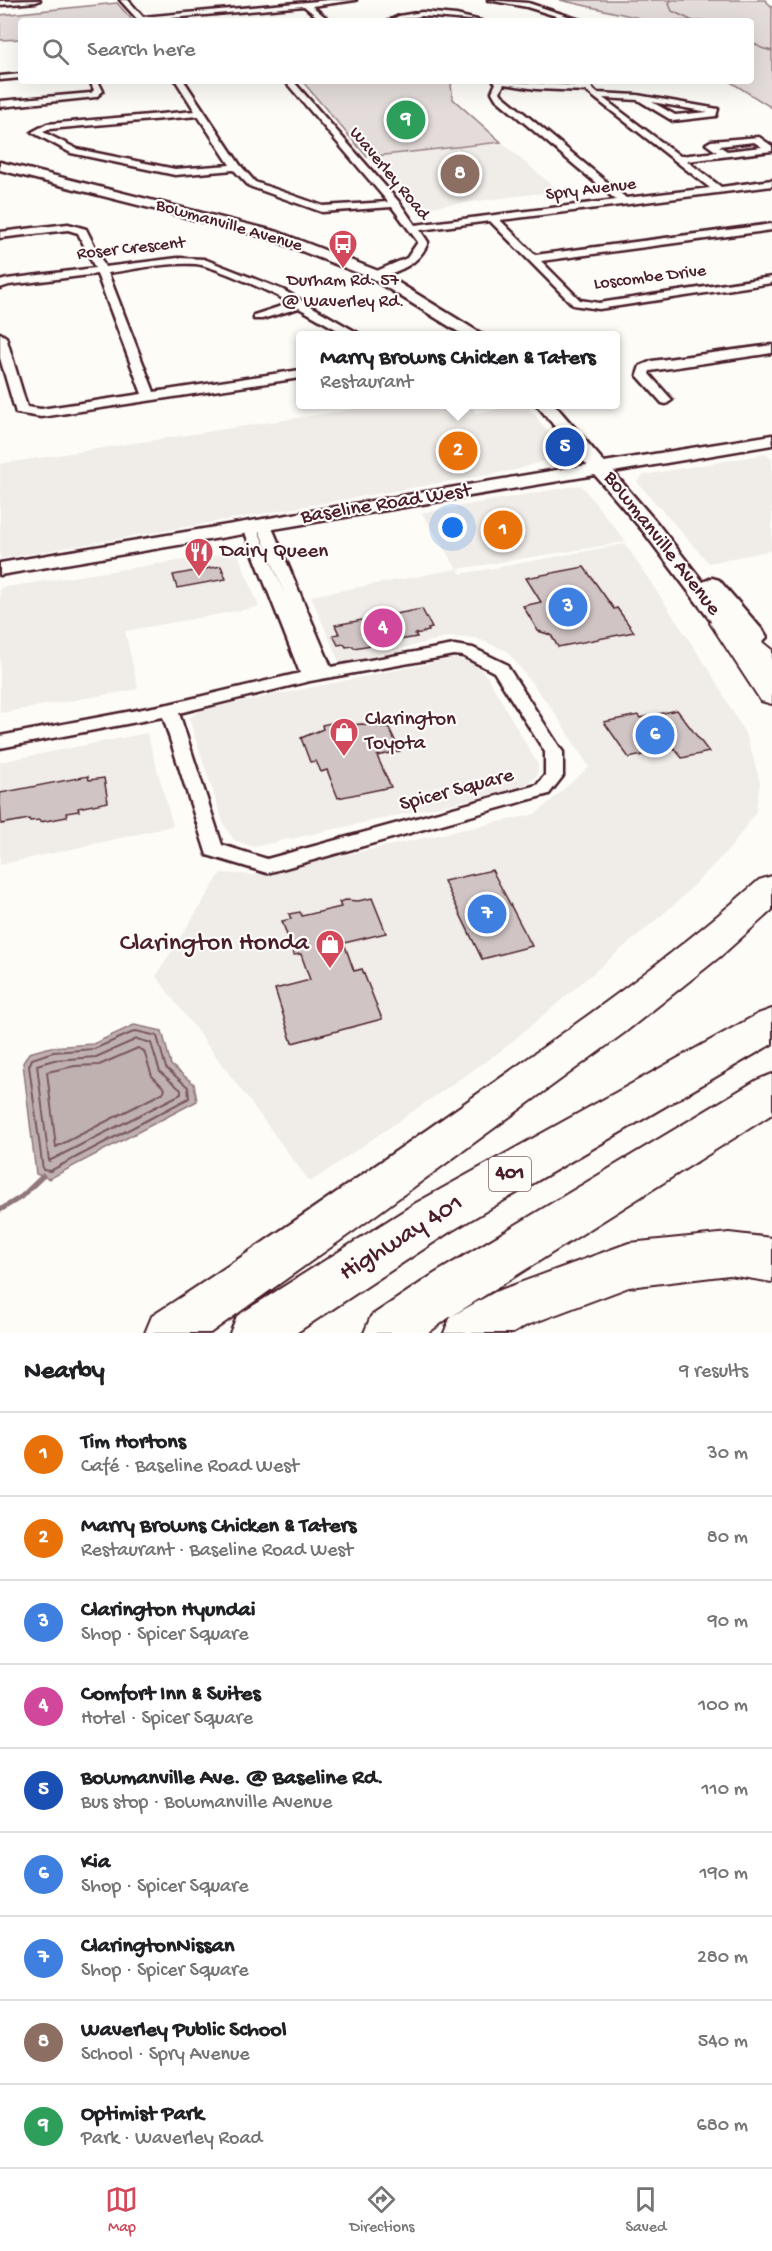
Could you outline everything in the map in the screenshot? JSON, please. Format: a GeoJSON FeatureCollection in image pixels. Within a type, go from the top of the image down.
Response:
{"type":"FeatureCollection","features":[{"type":"Feature","properties":{"kind":"highway"},"geometry":{"type":"LineString","coordinates":[[724,623],[772,694]]}},
{"type":"Feature","properties":{"kind":"highway"},"geometry":{"type":"LineString","coordinates":[[170,1333],[298,1246],[648,994],[772,889]]}},
{"type":"Feature","properties":{"kind":"highway","name":"Highway 401"},"geometry":{"type":"LineString","coordinates":[[254,1333],[432,1218],[772,1025]]}},
{"type":"Feature","properties":{"kind":"highway"},"geometry":{"type":"LineString","coordinates":[[388,1333],[450,1290],[772,1092]]}},
{"type":"Feature","properties":{"kind":"highway"},"geometry":{"type":"LineString","coordinates":[[468,1333],[511,1308],[629,1265],[729,1254],[772,1260]]}},
{"type":"Feature","properties":{"kind":"main road","name":"Bowmanville Avenue"},"geometry":{"type":"LineString","coordinates":[[0,166],[273,235],[376,275],[469,331]]}},
{"type":"Feature","properties":{"kind":"main road","name":"Bowmanville Avenue"},"geometry":{"type":"LineString","coordinates":[[548,409],[607,468],[757,638],[766,658]]}},
{"type":"Feature","properties":{"kind":"main road","name":"Bowmanville Avenue"},"geometry":{"type":"LineString","coordinates":[[561,409],[724,623],[742,641],[766,658]]}},
{"type":"Feature","properties":{"kind":"main road","name":"Baseline Road West"},"geometry":{"type":"LineString","coordinates":[[0,569],[256,524],[431,499],[772,440]]}},
{"type":"Feature","properties":{"kind":"street"},"geometry":{"type":"LineString","coordinates":[[0,3],[36,0]]}},
{"type":"Feature","properties":{"kind":"street"},"geometry":{"type":"LineString","coordinates":[[124,0],[141,18]]}},
{"type":"Feature","properties":{"kind":"street"},"geometry":{"type":"LineString","coordinates":[[157,18],[226,8],[352,0]]}},
{"type":"Feature","properties":{"kind":"street"},"geometry":{"type":"LineString","coordinates":[[492,0],[528,5],[569,18]]}},
{"type":"Feature","properties":{"kind":"street"},"geometry":{"type":"LineString","coordinates":[[305,4],[322,18]]}},
{"type":"Feature","properties":{"kind":"street"},"geometry":{"type":"LineString","coordinates":[[226,8],[233,18]]}},
{"type":"Feature","properties":{"kind":"street"},"geometry":{"type":"LineString","coordinates":[[401,18],[410,15],[457,18]]}},
{"type":"Feature","properties":{"kind":"street"},"geometry":{"type":"LineString","coordinates":[[0,78],[18,76]]}},
{"type":"Feature","properties":{"kind":"street"},"geometry":{"type":"LineString","coordinates":[[0,104],[93,95],[99,91],[96,84]]}},
{"type":"Feature","properties":{"kind":"street"},"geometry":{"type":"LineString","coordinates":[[182,84],[236,167],[252,184],[322,209],[395,204]]}},
{"type":"Feature","properties":{"kind":"street","name":"Waverley Road"},"geometry":{"type":"LineString","coordinates":[[292,84],[395,204],[423,242],[421,250],[411,260],[376,275]]}},
{"type":"Feature","properties":{"kind":"street"},"geometry":{"type":"LineString","coordinates":[[499,84],[496,92],[500,97],[626,203]]}},
{"type":"Feature","properties":{"kind":"street"},"geometry":{"type":"LineString","coordinates":[[518,84],[536,87],[587,85],[595,96],[719,190]]}},
{"type":"Feature","properties":{"kind":"street"},"geometry":{"type":"LineString","coordinates":[[595,96],[641,99],[715,111],[713,114],[673,118],[641,99]]}},
{"type":"Feature","properties":{"kind":"street"},"geometry":{"type":"LineString","coordinates":[[200,113],[47,127],[36,132],[74,151],[175,172],[236,167]]}},
{"type":"Feature","properties":{"kind":"street"},"geometry":{"type":"LineString","coordinates":[[680,159],[771,149],[756,139],[711,144],[725,154]]}},
{"type":"Feature","properties":{"kind":"street"},"geometry":{"type":"LineString","coordinates":[[114,159],[124,153]]}},
{"type":"Feature","properties":{"kind":"street","name":"Spry Avenue"},"geometry":{"type":"LineString","coordinates":[[414,228],[494,220],[772,183]]}},
{"type":"Feature","properties":{"kind":"street","name":"Loscombe Drive"},"geometry":{"type":"LineString","coordinates":[[494,220],[577,303],[599,306],[772,280]]}},
{"type":"Feature","properties":{"kind":"street"},"geometry":{"type":"LineString","coordinates":[[0,235],[68,227],[80,228],[101,270],[150,396]]}},
{"type":"Feature","properties":{"kind":"street"},"geometry":{"type":"LineString","coordinates":[[533,259],[772,227]]}},
{"type":"Feature","properties":{"kind":"street","name":"Roser Crescent"},"geometry":{"type":"LineString","coordinates":[[0,285],[7,282],[101,270],[178,261],[200,261],[279,292],[348,331]]}},
{"type":"Feature","properties":{"kind":"street"},"geometry":{"type":"LineString","coordinates":[[258,317],[300,304]]}},
{"type":"Feature","properties":{"kind":"street"},"geometry":{"type":"LineString","coordinates":[[0,337],[3,364],[21,410],[41,413],[296,375]]}},
{"type":"Feature","properties":{"kind":"street"},"geometry":{"type":"LineString","coordinates":[[666,400],[643,375],[644,369],[652,365],[766,350],[772,362]]}},
{"type":"Feature","properties":{"kind":"street"},"geometry":{"type":"LineString","coordinates":[[256,524],[318,675]]}},
{"type":"Feature","properties":{"kind":"street","name":"Spicer Square"},"geometry":{"type":"LineString","coordinates":[[0,742],[169,710],[318,675],[454,650],[467,651],[500,668],[555,752],[554,776],[543,790],[526,796],[267,866],[214,850],[169,710]]}},
{"type":"Feature","properties":{"kind":"shaded area"},"geometry":{"type":"Polygon","coordinates":[[[560,0],[765,0],[772,7],[772,108],[734,84],[754,84],[754,18],[639,18],[560,0]]]}},
{"type":"Feature","properties":{"kind":"shaded area"},"geometry":{"type":"Polygon","coordinates":[[[117,3],[130,18],[18,18],[18,39],[0,40],[0,15],[117,3]]]}},
{"type":"Feature","properties":{"kind":"shaded area"},"geometry":{"type":"Polygon","coordinates":[[[305,84],[452,84],[453,99],[501,142],[367,157],[305,84]]]}},
{"type":"Feature","properties":{"kind":"shaded area"},"geometry":{"type":"Polygon","coordinates":[[[501,142],[559,191],[412,209],[367,157],[501,142]]]}},
{"type":"Feature","properties":{"kind":"shaded area"},"geometry":{"type":"Polygon","coordinates":[[[355,409],[474,409],[476,413],[501,409],[529,409],[567,454],[515,470],[0,559],[0,464],[355,409]]]}},
{"type":"Feature","properties":{"kind":"shaded area"},"geometry":{"type":"Polygon","coordinates":[[[766,454],[772,459],[772,550],[709,563],[637,482],[643,475],[766,454]]]}},
{"type":"Feature","properties":{"kind":"shaded area"},"geometry":{"type":"Polygon","coordinates":[[[581,485],[626,542],[458,569],[461,574],[625,544],[711,673],[747,737],[760,782],[755,813],[731,847],[676,903],[502,1050],[310,1182],[156,976],[221,873],[253,875],[536,814],[589,767],[553,710],[507,651],[476,638],[447,637],[340,664],[311,596],[457,569],[422,513],[581,485]]]}},
{"type":"Feature","properties":{"kind":"shaded area"},"geometry":{"type":"Polygon","coordinates":[[[237,552],[259,607],[125,631],[138,689],[0,713],[0,588],[237,552]]]}},
{"type":"Feature","properties":{"kind":"shaded area"},"geometry":{"type":"Polygon","coordinates":[[[456,658],[473,663],[487,676],[538,765],[537,776],[521,788],[253,847],[234,840],[224,825],[189,718],[201,710],[456,658]]]}},
{"type":"Feature","properties":{"kind":"shaded area"},"geometry":{"type":"Polygon","coordinates":[[[147,733],[173,826],[0,865],[0,762],[147,733]]]}},
{"type":"Feature","properties":{"kind":"water"},"geometry":{"type":"Polygon","coordinates":[[[134,1025],[162,1031],[171,1065],[194,1084],[197,1101],[49,1179],[36,1174],[23,1063],[29,1053],[51,1047],[93,1044],[134,1025]]]}},
{"type":"Feature","properties":{"kind":"building","name":"Dairy Queen"},"geometry":{"type":"Polygon","coordinates":[[[221,566],[226,579],[177,588],[173,575],[221,566]]]}},
{"type":"Feature","properties":{"kind":"building"},"geometry":{"type":"Polygon","coordinates":[[[584,567],[614,609],[617,608],[634,632],[558,647],[551,635],[538,631],[523,606],[541,602],[526,578],[584,567]]]}},
{"type":"Feature","properties":{"kind":"building"},"geometry":{"type":"Polygon","coordinates":[[[422,609],[432,628],[428,629],[429,631],[415,634],[417,637],[354,648],[353,646],[346,647],[344,644],[338,645],[333,635],[339,634],[335,625],[422,609]]]}},
{"type":"Feature","properties":{"kind":"building"},"geometry":{"type":"Polygon","coordinates":[[[677,710],[709,752],[682,758],[674,748],[629,758],[604,722],[638,715],[640,718],[677,710]]]}},
{"type":"Feature","properties":{"kind":"building","name":"Clarington Toyota"},"geometry":{"type":"Polygon","coordinates":[[[335,722],[337,726],[362,724],[389,728],[400,751],[377,756],[391,787],[338,798],[327,770],[321,772],[316,761],[310,762],[301,738],[323,729],[322,725],[335,722]]]}},
{"type":"Feature","properties":{"kind":"building"},"geometry":{"type":"Polygon","coordinates":[[[88,776],[89,780],[104,778],[108,802],[78,808],[79,811],[66,813],[67,817],[40,822],[40,820],[30,821],[29,819],[1,824],[0,793],[88,776]]]}},
{"type":"Feature","properties":{"kind":"building"},"geometry":{"type":"Polygon","coordinates":[[[492,870],[532,946],[482,959],[444,881],[492,870]]]}},
{"type":"Feature","properties":{"kind":"building","name":"Clarington Honda"},"geometry":{"type":"Polygon","coordinates":[[[372,898],[386,933],[344,943],[354,971],[362,969],[382,1019],[292,1043],[275,989],[310,980],[301,954],[294,955],[282,921],[291,919],[289,914],[300,912],[302,916],[341,907],[339,902],[346,900],[358,901],[372,898]]]}},
{"type":"Feature","properties":{"kind":"waterway"},"geometry":{"type":"LineString","coordinates":[[671,0],[669,4],[672,11],[687,18]]}},
{"type":"Feature","properties":{"kind":"waterway"},"geometry":{"type":"LineString","coordinates":[[754,43],[772,51]]}},
{"type":"Feature","properties":{"kind":"waterway"},"geometry":{"type":"LineString","coordinates":[[0,1210],[21,1197],[43,1176]]}},
{"type":"Feature","properties":{"kind":"place","name":"Optimist Park"},"geometry":{"type":"Point","coordinates":[406,120]}},
{"type":"Feature","properties":{"kind":"place","name":"Waverley Public School"},"geometry":{"type":"Point","coordinates":[460,174]}},
{"type":"Feature","properties":{"kind":"place","name":"Durham Rd. 57 @ Waverley Rd."},"geometry":{"type":"Point","coordinates":[343,270]}},
{"type":"Feature","properties":{"kind":"place","name":"Bowmanville Ave. @ Baseline Rd."},"geometry":{"type":"Point","coordinates":[565,447]}},
{"type":"Feature","properties":{"kind":"place","name":"Marry Browns Chicken & Taters"},"geometry":{"type":"Point","coordinates":[458,451]}},
{"type":"Feature","properties":{"kind":"place","name":"Tim Hortons"},"geometry":{"type":"Point","coordinates":[503,530]}},
{"type":"Feature","properties":{"kind":"place","name":"Dairy Queen"},"geometry":{"type":"Point","coordinates":[199,578]}},
{"type":"Feature","properties":{"kind":"place","name":"Clarington Hyundai"},"geometry":{"type":"Point","coordinates":[568,607]}},
{"type":"Feature","properties":{"kind":"place","name":"Comfort Inn & Suites"},"geometry":{"type":"Point","coordinates":[383,628]}},
{"type":"Feature","properties":{"kind":"place","name":"Kia"},"geometry":{"type":"Point","coordinates":[655,735]}},
{"type":"Feature","properties":{"kind":"place","name":"Clarington Toyota"},"geometry":{"type":"Point","coordinates":[344,758]}},
{"type":"Feature","properties":{"kind":"place","name":"ClaringtonNissan"},"geometry":{"type":"Point","coordinates":[487,914]}},
{"type":"Feature","properties":{"kind":"place","name":"Clarington Honda"},"geometry":{"type":"Point","coordinates":[330,970]}}]}
